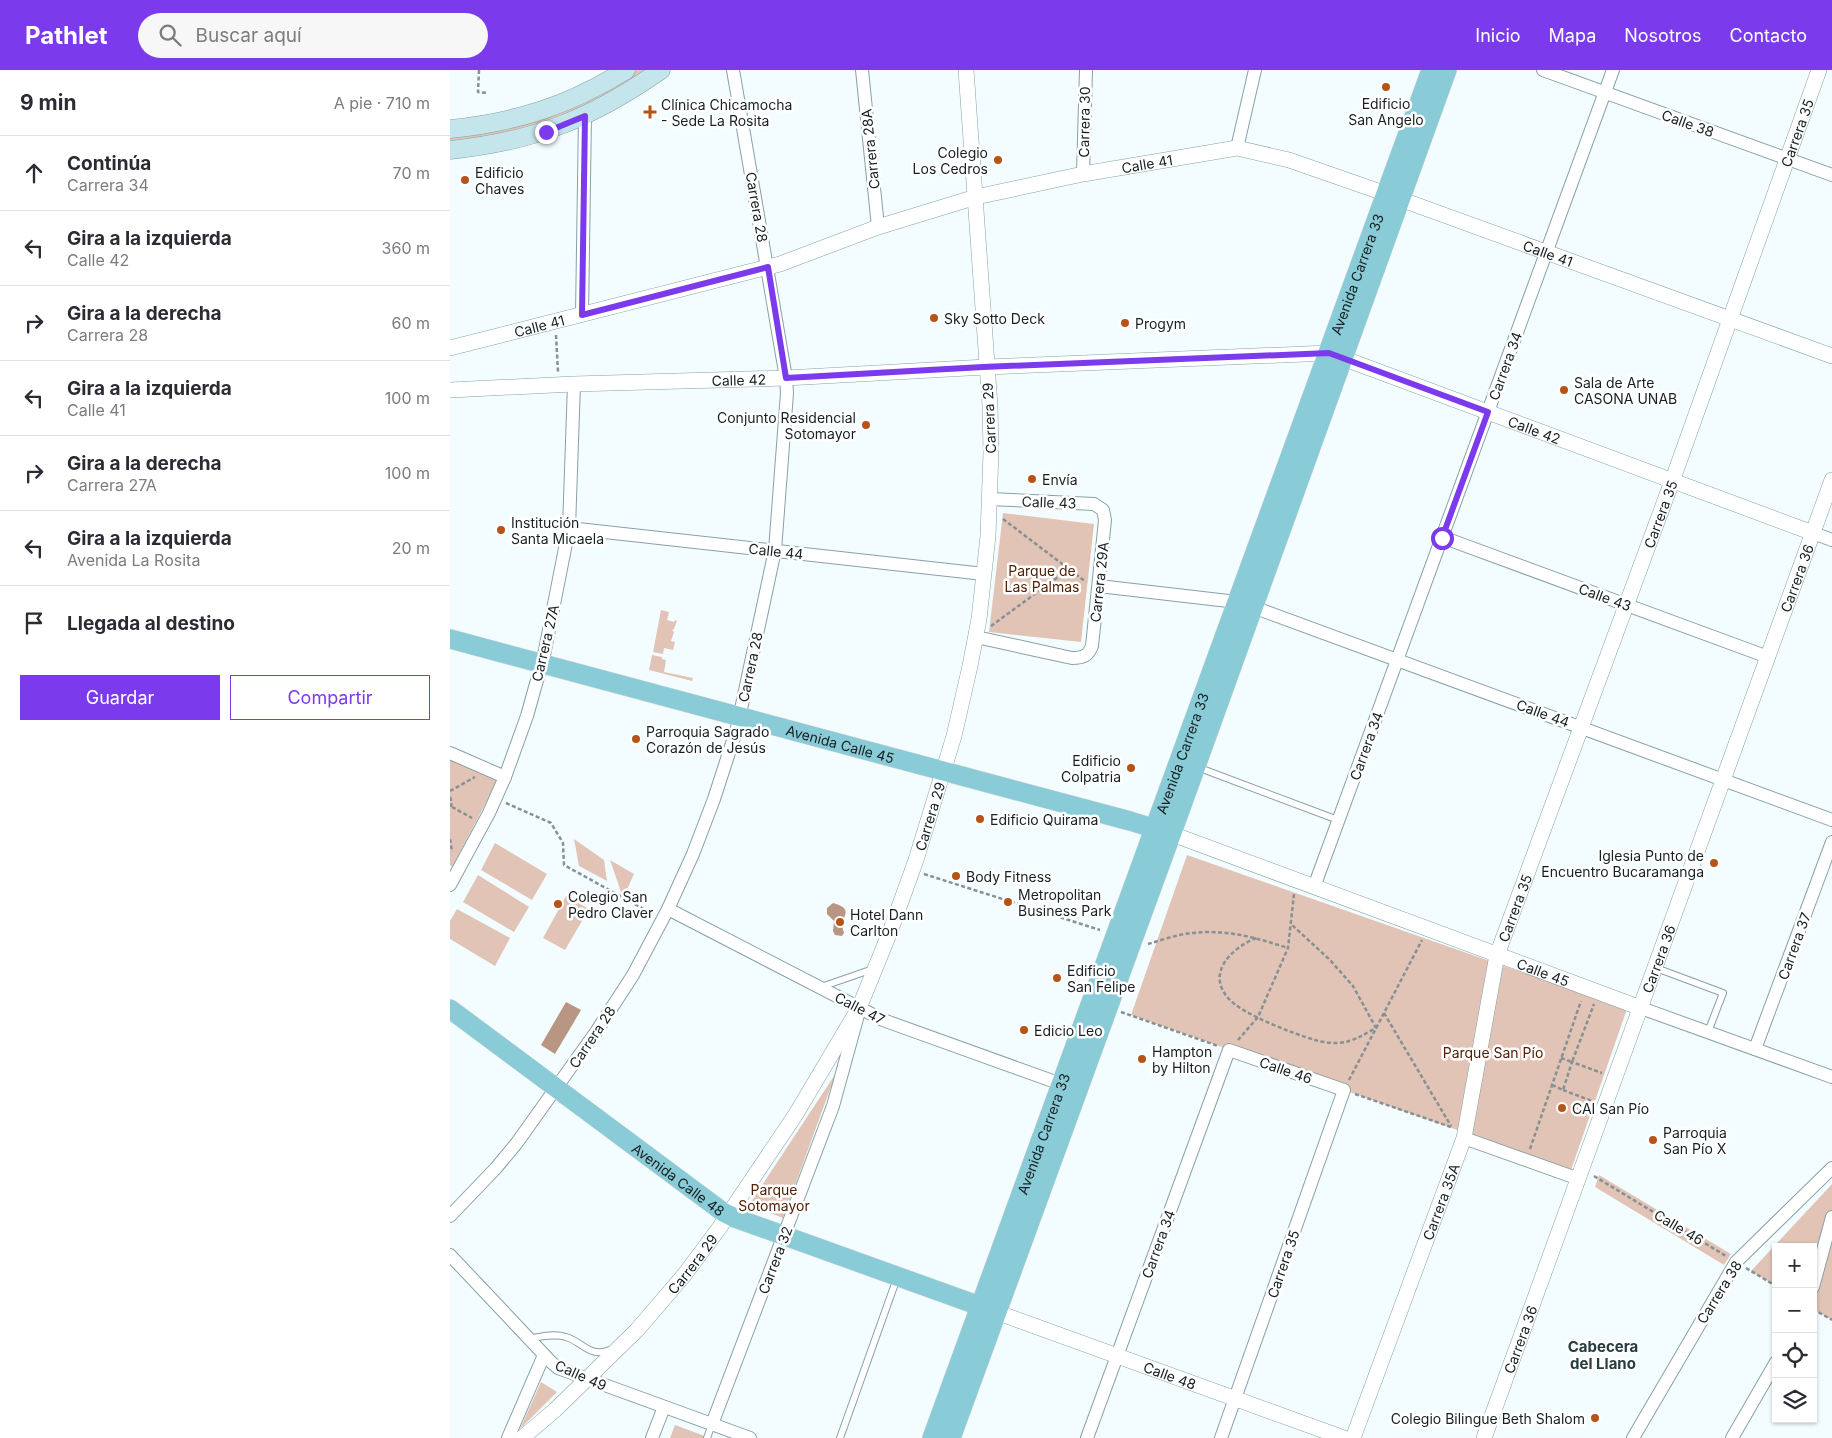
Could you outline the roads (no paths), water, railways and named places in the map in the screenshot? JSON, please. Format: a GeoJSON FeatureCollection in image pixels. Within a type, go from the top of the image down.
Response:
{"type":"FeatureCollection","features":[{"type":"Feature","properties":{"kind":"main road"},"geometry":{"type":"LineString","coordinates":[[450,129],[498,122],[548,109],[578,97],[626,70]]}},
{"type":"Feature","properties":{"kind":"main road"},"geometry":{"type":"LineString","coordinates":[[450,150],[488,146],[553,129],[585,116],[631,90],[661,70]]}},
{"type":"Feature","properties":{"kind":"main road","name":"Avenida Carrera 33"},"geometry":{"type":"LineString","coordinates":[[1393,196],[1431,70]]}},
{"type":"Feature","properties":{"kind":"main road","name":"Avenida Carrera 33"},"geometry":{"type":"LineString","coordinates":[[951,1438],[988,1309],[1061,1084],[1163,831],[1393,196],[1447,70]]}},
{"type":"Feature","properties":{"kind":"main road","name":"Avenida Carrera 33"},"geometry":{"type":"LineString","coordinates":[[932,1438],[988,1309],[1108,1007],[1163,831],[1196,766],[1245,605]]}},
{"type":"Feature","properties":{"kind":"main road","name":"Avenida Calle 45"},"geometry":{"type":"LineString","coordinates":[[450,638],[1163,831]]}},
{"type":"Feature","properties":{"kind":"main road","name":"Avenida Calle 48"},"geometry":{"type":"LineString","coordinates":[[450,1008],[728,1215],[988,1309]]}},
{"type":"Feature","properties":{"kind":"street","name":"Carrera 28"},"geometry":{"type":"LineString","coordinates":[[450,1216],[496,1168],[557,1088],[633,975],[666,914],[693,854],[714,799],[740,716],[775,550],[786,378],[733,70]]}},
{"type":"Feature","properties":{"kind":"street","name":"Carrera 28A"},"geometry":{"type":"LineString","coordinates":[[862,70],[878,228]]}},
{"type":"Feature","properties":{"kind":"street","name":"Carrera 29"},"geometry":{"type":"LineString","coordinates":[[522,1438],[555,1410],[637,1330],[670,1292],[728,1215],[796,1114],[859,1008],[913,870],[954,736],[976,637],[990,504],[991,443],[966,70]]}},
{"type":"Feature","properties":{"kind":"street","name":"Carrera 30"},"geometry":{"type":"LineString","coordinates":[[1083,174],[1086,70]]}},
{"type":"Feature","properties":{"kind":"street"},"geometry":{"type":"LineString","coordinates":[[1237,148],[1255,70]]}},
{"type":"Feature","properties":{"kind":"street","name":"Calle 38"},"geometry":{"type":"LineString","coordinates":[[1543,70],[1832,175]]}},
{"type":"Feature","properties":{"kind":"street","name":"Carrera 34"},"geometry":{"type":"LineString","coordinates":[[1314,887],[1612,70]]}},
{"type":"Feature","properties":{"kind":"street","name":"Carrera 35"},"geometry":{"type":"LineString","coordinates":[[1497,955],[1672,480],[1819,70]]}},
{"type":"Feature","properties":{"kind":"street"},"geometry":{"type":"LineString","coordinates":[[582,315],[585,116]]}},
{"type":"Feature","properties":{"kind":"street","name":"Calle 41"},"geometry":{"type":"LineString","coordinates":[[450,348],[780,264],[878,228],[976,197],[1083,174],[1237,148],[1289,160],[1393,196],[1832,356]]}},
{"type":"Feature","properties":{"kind":"street","name":"Calle 42"},"geometry":{"type":"LineString","coordinates":[[450,390],[786,378],[986,367],[1335,355],[1832,540]]}},
{"type":"Feature","properties":{"kind":"street","name":"Carrera 27A"},"geometry":{"type":"LineString","coordinates":[[450,885],[454,870],[484,824],[505,777],[527,716],[542,663],[569,528],[566,385]]}},
{"type":"Feature","properties":{"kind":"street","name":"Carrera 36"},"geometry":{"type":"LineString","coordinates":[[1484,1438],[1832,480]]}},
{"type":"Feature","properties":{"kind":"street","name":"Calle 43"},"geometry":{"type":"LineString","coordinates":[[990,504],[1090,504],[1100,507],[1104,512]]}},
{"type":"Feature","properties":{"kind":"street","name":"Carrera 29A"},"geometry":{"type":"LineString","coordinates":[[976,637],[1072,658],[1085,657],[1090,652],[1092,646],[1106,520],[1104,512]]}},
{"type":"Feature","properties":{"kind":"street","name":"Calle 44"},"geometry":{"type":"LineString","coordinates":[[569,528],[984,574]]}},
{"type":"Feature","properties":{"kind":"street","name":"Calle 43"},"geometry":{"type":"LineString","coordinates":[[1442,538],[1768,657]]}},
{"type":"Feature","properties":{"kind":"street","name":"Calle 44"},"geometry":{"type":"LineString","coordinates":[[1098,589],[1245,605],[1832,820]]}},
{"type":"Feature","properties":{"kind":"street"},"geometry":{"type":"LineString","coordinates":[[450,753],[505,777]]}},
{"type":"Feature","properties":{"kind":"street","name":"Calle 45"},"geometry":{"type":"LineString","coordinates":[[1163,831],[1832,1077]]}},
{"type":"Feature","properties":{"kind":"street","name":"Carrera 37"},"geometry":{"type":"LineString","coordinates":[[1755,1049],[1832,842]]}},
{"type":"Feature","properties":{"kind":"street","name":"Calle 47"},"geometry":{"type":"LineString","coordinates":[[666,914],[892,1024],[1061,1084]]}},
{"type":"Feature","properties":{"kind":"street","name":"Carrera 35A"},"geometry":{"type":"LineString","coordinates":[[1354,1438],[1460,1132],[1497,955]]}},
{"type":"Feature","properties":{"kind":"street","name":"Carrera 32"},"geometry":{"type":"LineString","coordinates":[[712,1424],[833,1106],[859,1008]]}},
{"type":"Feature","properties":{"kind":"street","name":"Carrera 34"},"geometry":{"type":"LineString","coordinates":[[1087,1438],[1229,1050]]}},
{"type":"Feature","properties":{"kind":"street","name":"Calle 46"},"geometry":{"type":"LineString","coordinates":[[1229,1050],[1344,1090]]}},
{"type":"Feature","properties":{"kind":"street","name":"Carrera 35"},"geometry":{"type":"LineString","coordinates":[[1221,1438],[1344,1090]]}},
{"type":"Feature","properties":{"kind":"street"},"geometry":{"type":"LineString","coordinates":[[1460,1132],[1527,1160],[1580,1174]]}},
{"type":"Feature","properties":{"kind":"street","name":"Carrera 38"},"geometry":{"type":"LineString","coordinates":[[1632,1438],[1736,1262],[1832,1168]]}},
{"type":"Feature","properties":{"kind":"street"},"geometry":{"type":"LineString","coordinates":[[1817,1272],[1832,1217]]}},
{"type":"Feature","properties":{"kind":"street","name":"Calle 49"},"geometry":{"type":"LineString","coordinates":[[450,1255],[558,1368],[750,1438]]}},
{"type":"Feature","properties":{"kind":"street","name":"Calle 48"},"geometry":{"type":"LineString","coordinates":[[988,1309],[1344,1438]]}},
{"type":"Feature","properties":{"kind":"street"},"geometry":{"type":"LineString","coordinates":[[508,1438],[544,1355]]}},
{"type":"Feature","properties":{"kind":"street"},"geometry":{"type":"LineString","coordinates":[[1732,1438],[1772,1369]]}},
{"type":"Feature","properties":{"kind":"street"},"geometry":{"type":"LineString","coordinates":[[652,1438],[664,1407]]}},
{"type":"Feature","properties":{"kind":"lane"},"geometry":{"type":"LineString","coordinates":[[1196,766],[1338,820]]}},
{"type":"Feature","properties":{"kind":"lane"},"geometry":{"type":"LineString","coordinates":[[820,988],[876,968]]}},
{"type":"Feature","properties":{"kind":"lane"},"geometry":{"type":"LineString","coordinates":[[1656,968],[1723,993],[1708,1032]]}},
{"type":"Feature","properties":{"kind":"lane"},"geometry":{"type":"LineString","coordinates":[[840,1438],[898,1277]]}},
{"type":"Feature","properties":{"kind":"lane"},"geometry":{"type":"LineString","coordinates":[[529,1338],[568,1337],[587,1350],[595,1352],[604,1352],[618,1347]]}},
{"type":"Feature","properties":{"kind":"lane"},"geometry":{"type":"LineString","coordinates":[[707,1438],[712,1424]]}},
{"type":"Feature","properties":{"kind":"place","name":"Edificio San Angelo"},"geometry":{"type":"Point","coordinates":[1386,87]}},
{"type":"Feature","properties":{"kind":"place","name":"Clínica Chicamocha - Sede La Rosita"},"geometry":{"type":"Point","coordinates":[650,112]}},
{"type":"Feature","properties":{"kind":"place","name":"Colegio Los Cedros"},"geometry":{"type":"Point","coordinates":[998,160]}},
{"type":"Feature","properties":{"kind":"place","name":"Edificio Chaves"},"geometry":{"type":"Point","coordinates":[465,180]}},
{"type":"Feature","properties":{"kind":"place","name":"Sky Sotto Deck"},"geometry":{"type":"Point","coordinates":[934,318]}},
{"type":"Feature","properties":{"kind":"place","name":"Progym"},"geometry":{"type":"Point","coordinates":[1125,323]}},
{"type":"Feature","properties":{"kind":"place","name":"Sala de Arte CASONA UNAB"},"geometry":{"type":"Point","coordinates":[1564,390]}},
{"type":"Feature","properties":{"kind":"place","name":"Conjunto Residencial Sotomayor"},"geometry":{"type":"Point","coordinates":[866,425]}},
{"type":"Feature","properties":{"kind":"place","name":"Envía"},"geometry":{"type":"Point","coordinates":[1032,479]}},
{"type":"Feature","properties":{"kind":"place","name":"Institución Santa Micaela"},"geometry":{"type":"Point","coordinates":[501,530]}},
{"type":"Feature","properties":{"kind":"place","name":"Parroquia Sagrado Corazón de Jesús"},"geometry":{"type":"Point","coordinates":[636,739]}},
{"type":"Feature","properties":{"kind":"place","name":"Edificio Colpatria"},"geometry":{"type":"Point","coordinates":[1131,768]}},
{"type":"Feature","properties":{"kind":"place","name":"Edificio Quirama"},"geometry":{"type":"Point","coordinates":[980,819]}},
{"type":"Feature","properties":{"kind":"place","name":"Iglesia Punto de Encuentro Bucaramanga"},"geometry":{"type":"Point","coordinates":[1714,863]}},
{"type":"Feature","properties":{"kind":"place","name":"Body Fitness"},"geometry":{"type":"Point","coordinates":[956,876]}},
{"type":"Feature","properties":{"kind":"place","name":"Metropolitan Business Park"},"geometry":{"type":"Point","coordinates":[1008,902]}},
{"type":"Feature","properties":{"kind":"place","name":"Colegio San Pedro Claver"},"geometry":{"type":"Point","coordinates":[558,904]}},
{"type":"Feature","properties":{"kind":"place","name":"Hotel Dann Carlton"},"geometry":{"type":"Point","coordinates":[840,922]}},
{"type":"Feature","properties":{"kind":"place","name":"Edificio San Felipe"},"geometry":{"type":"Point","coordinates":[1057,978]}},
{"type":"Feature","properties":{"kind":"place","name":"Edicio Leo"},"geometry":{"type":"Point","coordinates":[1024,1030]}},
{"type":"Feature","properties":{"kind":"place","name":"Hampton by Hilton"},"geometry":{"type":"Point","coordinates":[1142,1059]}},
{"type":"Feature","properties":{"kind":"place","name":"CAI San Pío"},"geometry":{"type":"Point","coordinates":[1562,1108]}},
{"type":"Feature","properties":{"kind":"place","name":"Parroquia San Pío X"},"geometry":{"type":"Point","coordinates":[1653,1140]}},
{"type":"Feature","properties":{"kind":"place","name":"Colegio Bilingue Beth Shalom"},"geometry":{"type":"Point","coordinates":[1595,1418]}},
{"type":"Feature","properties":{"kind":"district","name":"Cabecera del Llano"},"geometry":{"type":"Point","coordinates":[1603,1354]}},
{"type":"Feature","properties":{"kind":"park label","name":"Parque de Las Palmas"},"geometry":{"type":"Point","coordinates":[1042,578]}},
{"type":"Feature","properties":{"kind":"park label","name":"Parque San Pío"},"geometry":{"type":"Point","coordinates":[1493,1052]}},
{"type":"Feature","properties":{"kind":"park label","name":"Parque Sotomayor"},"geometry":{"type":"Point","coordinates":[774,1198]}}]}
